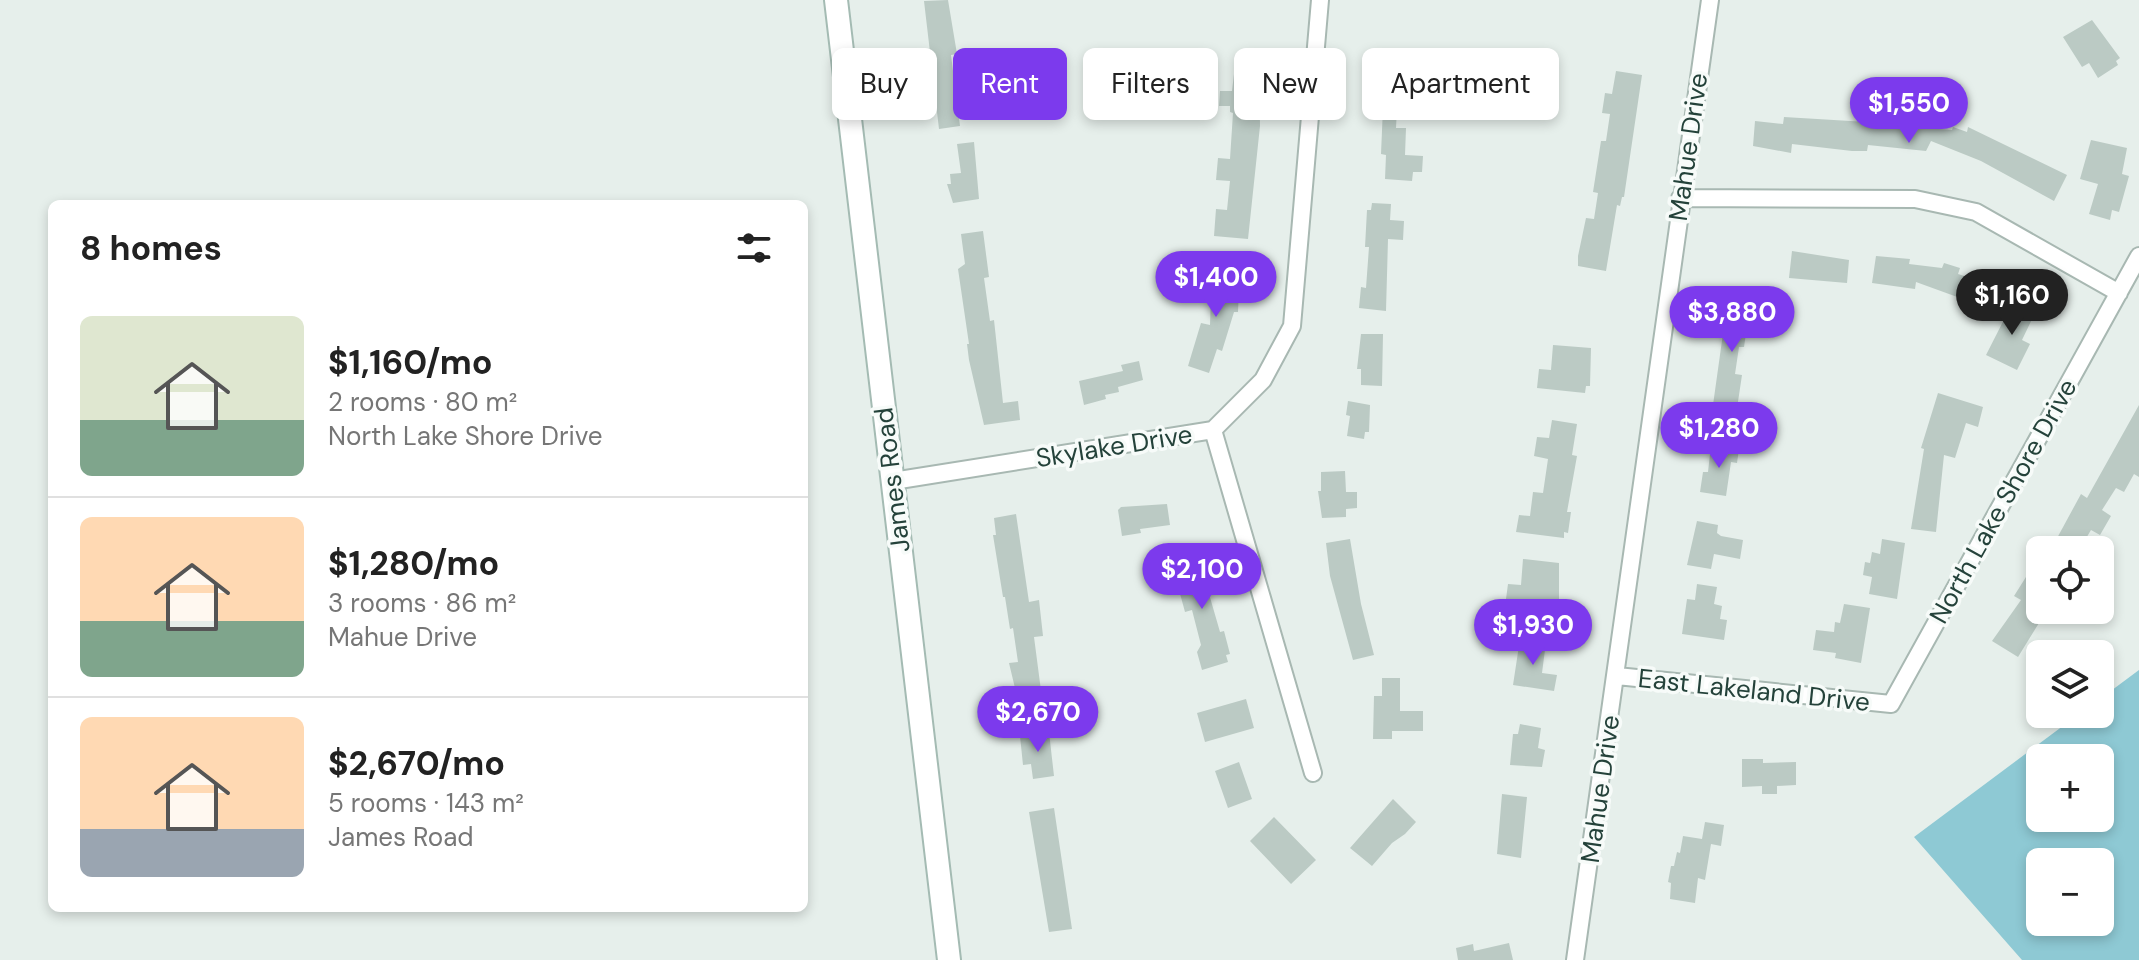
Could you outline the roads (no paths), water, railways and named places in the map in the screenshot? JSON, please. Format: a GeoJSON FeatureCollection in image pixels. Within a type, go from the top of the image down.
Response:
{"type":"FeatureCollection","features":[{"type":"Feature","properties":{"kind":"main road","name":"James Road"},"geometry":{"type":"LineString","coordinates":[[836,0],[949,960]]}},
{"type":"Feature","properties":{"kind":"street","name":"Skylake Drive"},"geometry":{"type":"LineString","coordinates":[[893,481],[1213,430],[1263,380],[1292,326],[1320,0]]}},
{"type":"Feature","properties":{"kind":"street","name":"Mahue Drive"},"geometry":{"type":"LineString","coordinates":[[1575,960],[1710,0]]}},
{"type":"Feature","properties":{"kind":"street"},"geometry":{"type":"LineString","coordinates":[[1680,198],[1915,199],[1976,212],[2119,293]]}},
{"type":"Feature","properties":{"kind":"street","name":"North Lake Shore Drive"},"geometry":{"type":"LineString","coordinates":[[1891,704],[2139,256]]}},
{"type":"Feature","properties":{"kind":"street"},"geometry":{"type":"LineString","coordinates":[[1213,430],[1313,773]]}},
{"type":"Feature","properties":{"kind":"street","name":"East Lakeland Drive"},"geometry":{"type":"LineString","coordinates":[[1617,676],[1891,704]]}},
{"type":"Feature","properties":{"kind":"water"},"geometry":{"type":"Polygon","coordinates":[[[2139,670],[2139,960],[2022,960],[1914,837],[2026,754],[2026,832],[2114,832],[2114,744],[2039,744],[2060,728],[2114,728],[2114,689],[2139,670]]]}}]}
